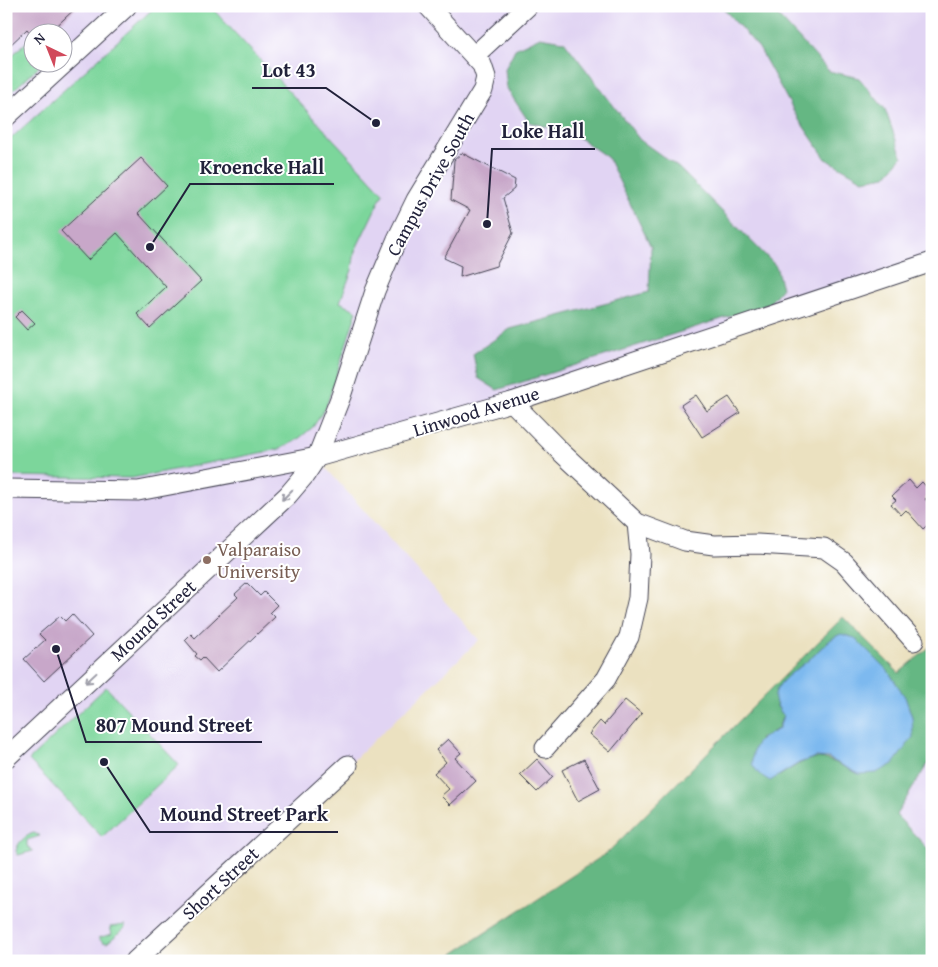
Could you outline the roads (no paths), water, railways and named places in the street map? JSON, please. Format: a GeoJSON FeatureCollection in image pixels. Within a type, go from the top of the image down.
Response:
{"type":"FeatureCollection","features":[{"type":"Feature","properties":{"kind":"street"},"geometry":{"type":"LineString","coordinates":[[6,117],[127,6]]}},
{"type":"Feature","properties":{"kind":"street","name":"Campus Drive South"},"geometry":{"type":"LineString","coordinates":[[317,457],[341,396],[375,291],[397,239],[416,200],[483,90],[486,77],[482,65],[428,6]]}},
{"type":"Feature","properties":{"kind":"street"},"geometry":{"type":"LineString","coordinates":[[474,56],[528,6]]}},
{"type":"Feature","properties":{"kind":"street","name":"Linwood Avenue"},"geometry":{"type":"LineString","coordinates":[[6,489],[138,491],[317,457],[512,402],[932,262]]}},
{"type":"Feature","properties":{"kind":"street"},"geometry":{"type":"LineString","coordinates":[[512,402],[562,453],[637,523],[685,541],[714,545],[776,545],[824,548],[844,562],[914,641]]}},
{"type":"Feature","properties":{"kind":"street","name":"Mound Street"},"geometry":{"type":"LineString","coordinates":[[6,758],[288,495],[317,457]]}},
{"type":"Feature","properties":{"kind":"street"},"geometry":{"type":"LineString","coordinates":[[545,748],[606,678],[630,637],[638,598],[640,554],[637,523]]}},
{"type":"Feature","properties":{"kind":"street","name":"Short Street"},"geometry":{"type":"LineString","coordinates":[[135,961],[348,764]]}},
{"type":"Feature","properties":{"kind":"water"},"geometry":{"type":"Polygon","coordinates":[[[841,634],[855,638],[888,671],[905,697],[912,717],[913,737],[893,764],[876,773],[859,774],[828,758],[816,757],[799,763],[770,781],[759,774],[752,764],[754,750],[758,742],[779,729],[783,715],[775,699],[777,689],[788,676],[822,647],[841,634]]]}},
{"type":"Feature","properties":{"kind":"place","name":"Lot 43"},"geometry":{"type":"Point","coordinates":[376,123]}},
{"type":"Feature","properties":{"kind":"place","name":"Loke Hall"},"geometry":{"type":"Point","coordinates":[487,224]}},
{"type":"Feature","properties":{"kind":"place","name":"Kroencke Hall"},"geometry":{"type":"Point","coordinates":[150,247]}},
{"type":"Feature","properties":{"kind":"place","name":"Valparaiso University"},"geometry":{"type":"Point","coordinates":[207,560]}},
{"type":"Feature","properties":{"kind":"place","name":"807 Mound Street"},"geometry":{"type":"Point","coordinates":[56,649]}},
{"type":"Feature","properties":{"kind":"place","name":"Mound Street Park"},"geometry":{"type":"Point","coordinates":[104,762]}}]}
